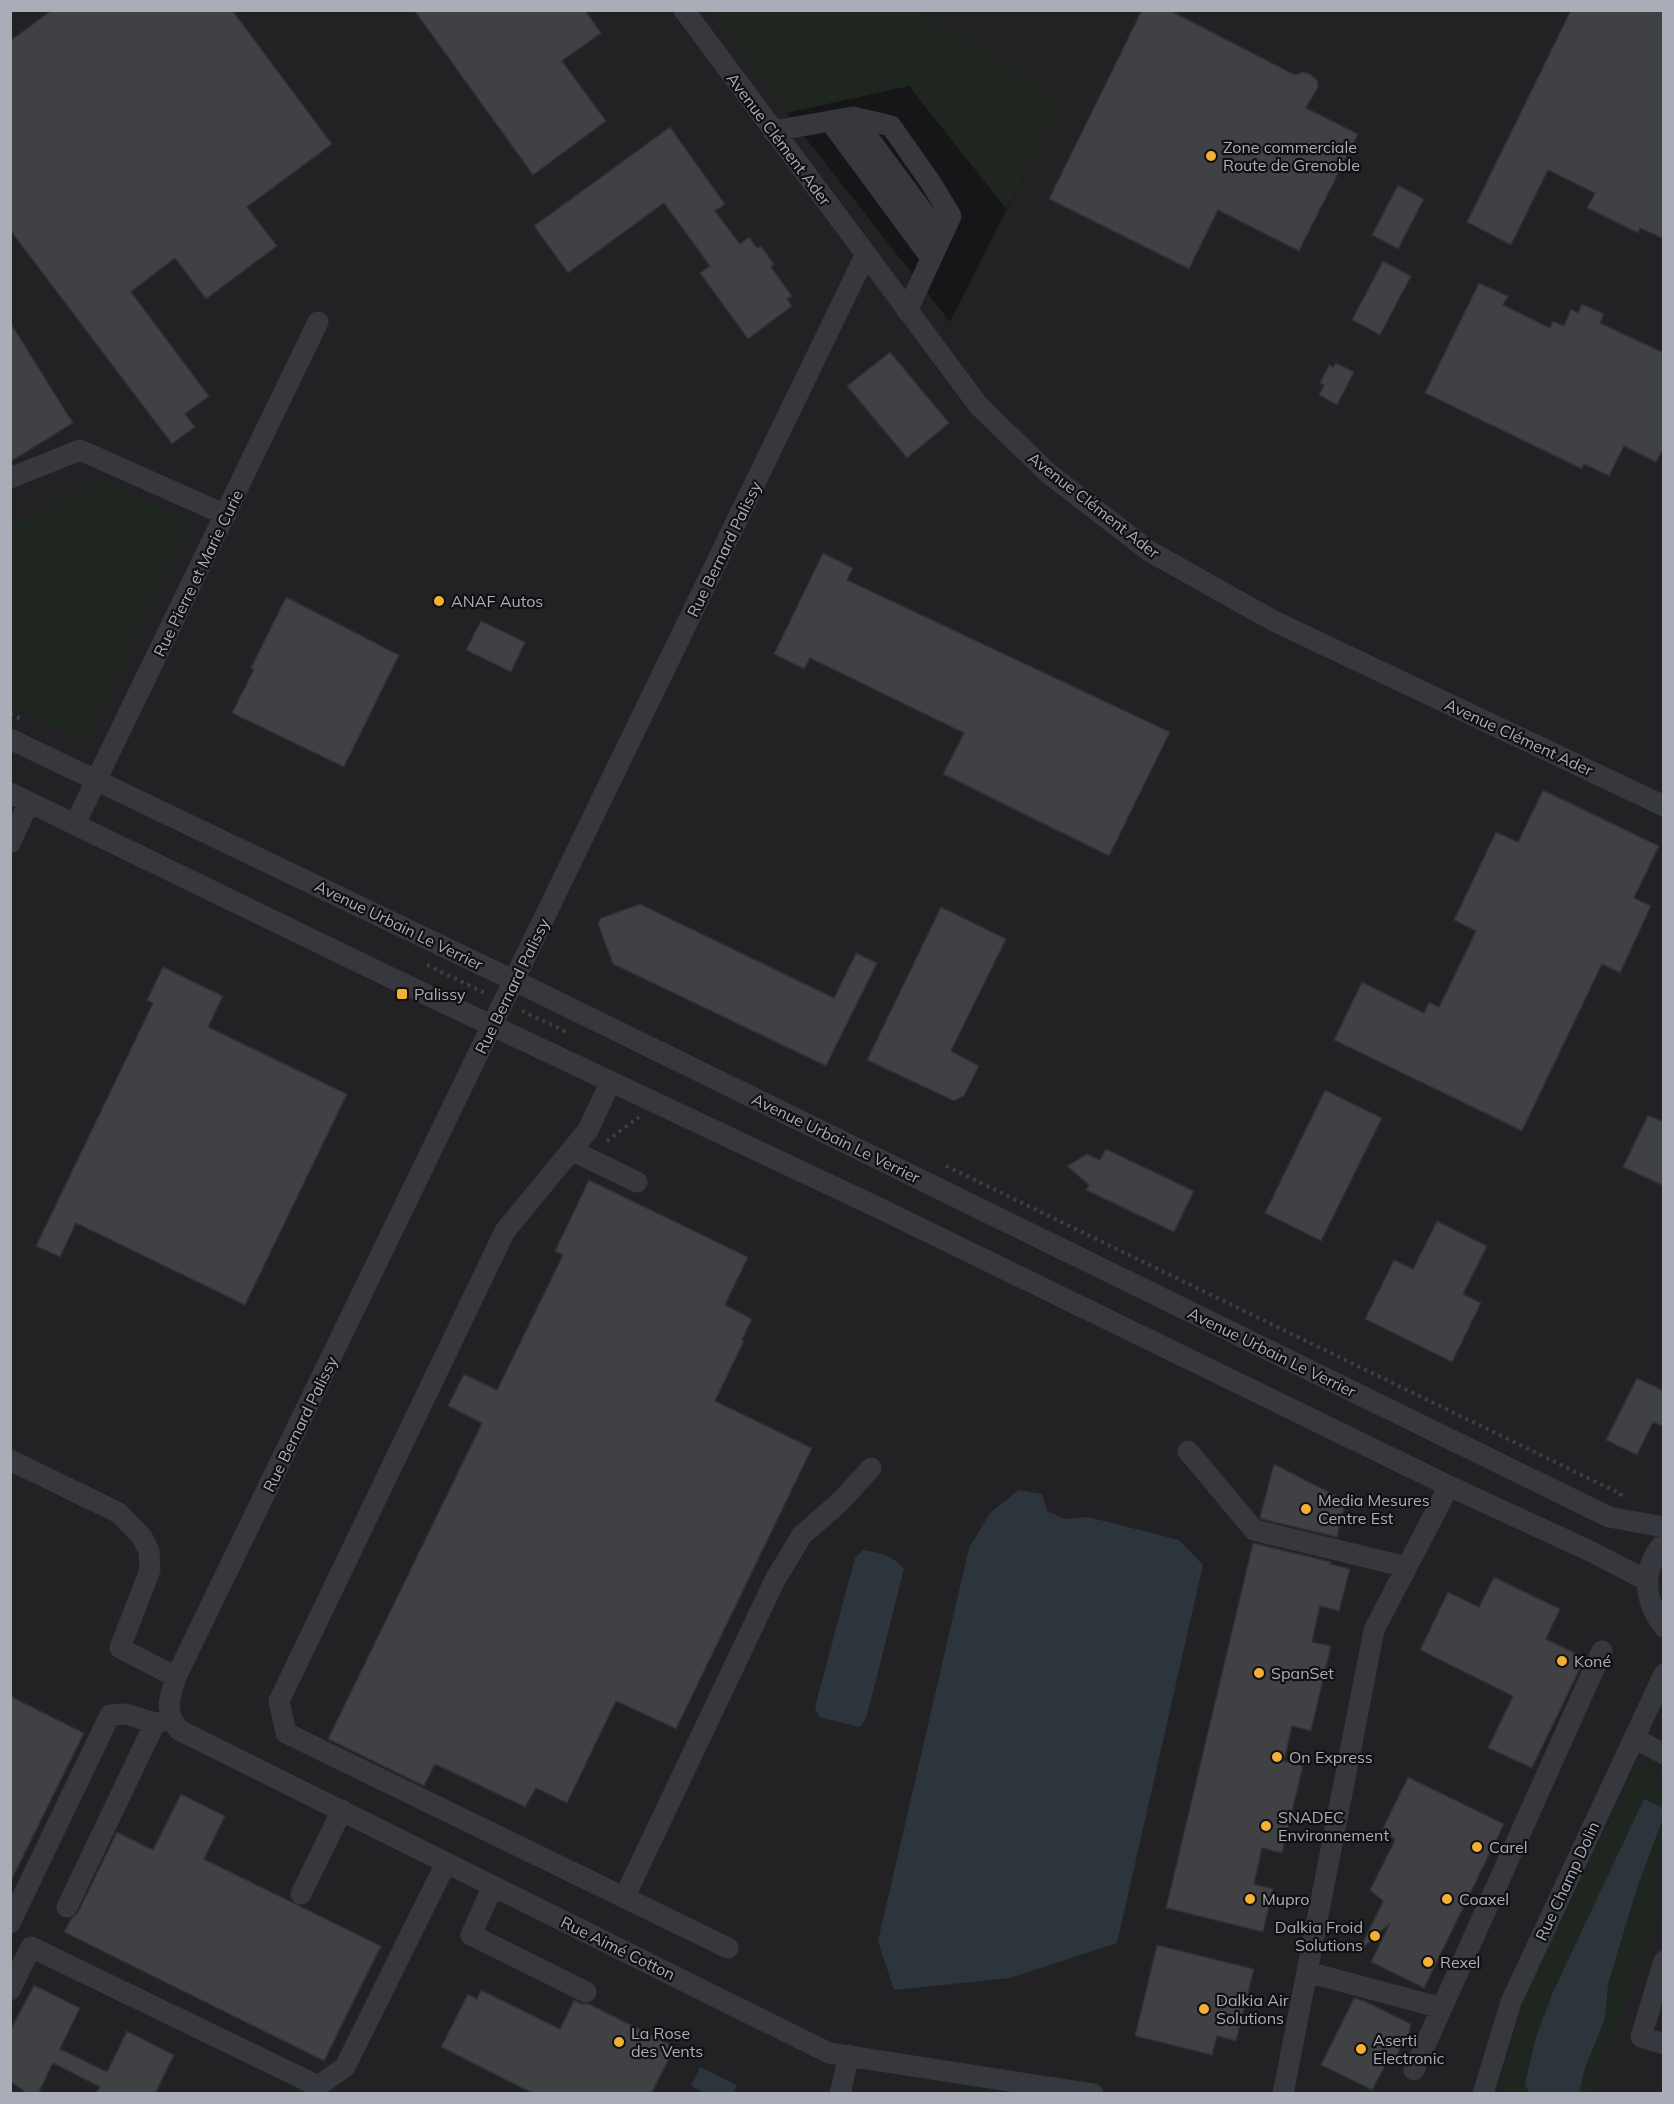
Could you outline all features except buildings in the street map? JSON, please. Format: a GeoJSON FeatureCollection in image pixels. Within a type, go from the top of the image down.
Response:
{"type":"FeatureCollection","features":[{"type":"Feature","properties":{"kind":"street","name":"Avenue Clément Ader"},"geometry":{"type":"LineString","coordinates":[[684,10],[979,406],[1048,473],[1149,551],[1274,621],[1664,806]]}},
{"type":"Feature","properties":{"kind":"street"},"geometry":{"type":"LineString","coordinates":[[773,131],[854,117],[891,126],[951,216],[907,311]]}},
{"type":"Feature","properties":{"kind":"street"},"geometry":{"type":"LineString","coordinates":[[830,121],[931,258]]}},
{"type":"Feature","properties":{"kind":"street","name":"Rue Bernard Palissy"},"geometry":{"type":"LineString","coordinates":[[163,1721],[176,1677],[866,256]]}},
{"type":"Feature","properties":{"kind":"street","name":"Rue Pierre et Marie Curie"},"geometry":{"type":"LineString","coordinates":[[75,824],[318,322]]}},
{"type":"Feature","properties":{"kind":"street"},"geometry":{"type":"LineString","coordinates":[[10,478],[80,450],[226,515]]}},
{"type":"Feature","properties":{"kind":"street","name":"Avenue Urbain Le Verrier"},"geometry":{"type":"LineString","coordinates":[[10,738],[515,981],[1609,1517],[1664,1527]]}},
{"type":"Feature","properties":{"kind":"street"},"geometry":{"type":"LineString","coordinates":[[10,843],[20,797],[610,1083],[880,1209],[1646,1580]]}},
{"type":"Feature","properties":{"kind":"street"},"geometry":{"type":"LineString","coordinates":[[610,1083],[588,1130],[505,1231],[279,1701],[286,1733],[728,1948]]}},
{"type":"Feature","properties":{"kind":"street"},"geometry":{"type":"LineString","coordinates":[[571,1150],[636,1182]]}},
{"type":"Feature","properties":{"kind":"street"},"geometry":{"type":"LineString","coordinates":[[1188,1451],[1254,1530],[1407,1567]]}},
{"type":"Feature","properties":{"kind":"street"},"geometry":{"type":"LineString","coordinates":[[10,1460],[119,1513],[142,1537],[149,1551],[150,1570],[120,1648],[176,1677]]}},
{"type":"Feature","properties":{"kind":"street"},"geometry":{"type":"LineString","coordinates":[[624,1898],[775,1580],[802,1535],[840,1502],[871,1468]]}},
{"type":"Feature","properties":{"kind":"street"},"geometry":{"type":"LineString","coordinates":[[1283,2094],[1374,1630],[1449,1486]]}},
{"type":"Feature","properties":{"kind":"street"},"geometry":{"type":"LineString","coordinates":[[1664,1542],[1651,1560],[1646,1580],[1649,1601],[1664,1627]]}},
{"type":"Feature","properties":{"kind":"street"},"geometry":{"type":"LineString","coordinates":[[1414,2070],[1602,1651]]}},
{"type":"Feature","properties":{"kind":"street","name":"Rue Champ Dolin"},"geometry":{"type":"LineString","coordinates":[[1483,2094],[1511,2002],[1664,1674]]}},
{"type":"Feature","properties":{"kind":"street"},"geometry":{"type":"LineString","coordinates":[[10,1923],[110,1715],[126,1714],[163,1721],[67,1907]]}},
{"type":"Feature","properties":{"kind":"street","name":"Rue Aimé Cotton"},"geometry":{"type":"LineString","coordinates":[[163,1721],[829,2053],[1093,2094]]}},
{"type":"Feature","properties":{"kind":"street"},"geometry":{"type":"LineString","coordinates":[[1634,1738],[1664,1754]]}},
{"type":"Feature","properties":{"kind":"street"},"geometry":{"type":"LineString","coordinates":[[301,1894],[342,1810]]}},
{"type":"Feature","properties":{"kind":"street"},"geometry":{"type":"LineString","coordinates":[[10,1990],[31,1947],[316,2090],[345,2067],[446,1863]]}},
{"type":"Feature","properties":{"kind":"street"},"geometry":{"type":"LineString","coordinates":[[493,1886],[471,1935],[586,1992]]}},
{"type":"Feature","properties":{"kind":"street"},"geometry":{"type":"LineString","coordinates":[[1664,1961],[1641,2037],[1664,2044]]}},
{"type":"Feature","properties":{"kind":"street"},"geometry":{"type":"LineString","coordinates":[[1307,1972],[1442,2008]]}},
{"type":"Feature","properties":{"kind":"street"},"geometry":{"type":"LineString","coordinates":[[840,2094],[849,2055]]}},
{"type":"Feature","properties":{"kind":"path"},"geometry":{"type":"LineString","coordinates":[[595,1162],[607,1140],[640,1116]]}},
{"type":"Feature","properties":{"kind":"shaded area"},"geometry":{"type":"Polygon","coordinates":[[[11,11],[712,11],[786,113],[950,322],[1060,103],[921,11],[1663,11],[1663,2093],[11,2094],[11,11]]]}},
{"type":"Feature","properties":{"kind":"shaded area"},"geometry":{"type":"Polygon","coordinates":[[[712,11],[921,11],[1061,103],[1006,209],[909,86],[786,113],[712,11]]]}},
{"type":"Feature","properties":{"kind":"shaded area"},"geometry":{"type":"Polygon","coordinates":[[[106,480],[191,523],[85,742],[11,708],[11,527],[106,480]]]}},
{"type":"Feature","properties":{"kind":"shaded area"},"geometry":{"type":"Polygon","coordinates":[[[1019,1490],[1042,1494],[1047,1511],[1065,1519],[1088,1517],[1179,1540],[1203,1565],[1117,1943],[1010,1978],[894,1990],[878,1941],[969,1548],[990,1513],[1019,1490]]]}},
{"type":"Feature","properties":{"kind":"shaded area"},"geometry":{"type":"Polygon","coordinates":[[[863,1550],[891,1558],[904,1569],[866,1719],[859,1727],[819,1717],[815,1707],[855,1558],[863,1550]]]}},
{"type":"Feature","properties":{"kind":"shaded area"},"geometry":{"type":"Polygon","coordinates":[[[1638,1762],[1663,1775],[1662,1909],[1607,2049],[1596,2070],[1592,2093],[1503,2093],[1500,2079],[1531,1982],[1638,1762]]]}},
{"type":"Feature","properties":{"kind":"shaded area"},"geometry":{"type":"Polygon","coordinates":[[[1644,1799],[1663,1808],[1663,1818],[1637,1888],[1608,1984],[1605,2018],[1584,2071],[1579,2093],[1529,2093],[1525,2084],[1536,2037],[1553,1992],[1644,1799]]]}},
{"type":"Feature","properties":{"kind":"shaded area"},"geometry":{"type":"Polygon","coordinates":[[[700,2067],[737,2085],[733,2093],[706,2093],[691,2086],[700,2067]]]}},
{"type":"Feature","properties":{"kind":"place","name":"Zone commerciale Route de Grenoble"},"geometry":{"type":"Point","coordinates":[1211,156]}},
{"type":"Feature","properties":{"kind":"place","name":"ANAF Autos"},"geometry":{"type":"Point","coordinates":[439,601]}},
{"type":"Feature","properties":{"kind":"place","name":"Palissy"},"geometry":{"type":"Point","coordinates":[402,994]}},
{"type":"Feature","properties":{"kind":"place","name":"Media Mesures Centre Est"},"geometry":{"type":"Point","coordinates":[1306,1509]}},
{"type":"Feature","properties":{"kind":"place","name":"Koné"},"geometry":{"type":"Point","coordinates":[1562,1661]}},
{"type":"Feature","properties":{"kind":"place","name":"SpanSet"},"geometry":{"type":"Point","coordinates":[1259,1673]}},
{"type":"Feature","properties":{"kind":"place","name":"On Express"},"geometry":{"type":"Point","coordinates":[1277,1757]}},
{"type":"Feature","properties":{"kind":"place","name":"SNADEC Environnement"},"geometry":{"type":"Point","coordinates":[1266,1826]}},
{"type":"Feature","properties":{"kind":"place","name":"Carel"},"geometry":{"type":"Point","coordinates":[1477,1847]}},
{"type":"Feature","properties":{"kind":"place","name":"Mupro"},"geometry":{"type":"Point","coordinates":[1250,1899]}},
{"type":"Feature","properties":{"kind":"place","name":"Coaxel"},"geometry":{"type":"Point","coordinates":[1447,1899]}},
{"type":"Feature","properties":{"kind":"place","name":"Dalkia Froid Solutions"},"geometry":{"type":"Point","coordinates":[1375,1936]}},
{"type":"Feature","properties":{"kind":"place","name":"Rexel"},"geometry":{"type":"Point","coordinates":[1428,1962]}},
{"type":"Feature","properties":{"kind":"place","name":"Dalkia Air Solutions"},"geometry":{"type":"Point","coordinates":[1204,2009]}},
{"type":"Feature","properties":{"kind":"place","name":"La Rose des Vents"},"geometry":{"type":"Point","coordinates":[619,2042]}},
{"type":"Feature","properties":{"kind":"place","name":"Aserti Electronic"},"geometry":{"type":"Point","coordinates":[1361,2049]}}]}
